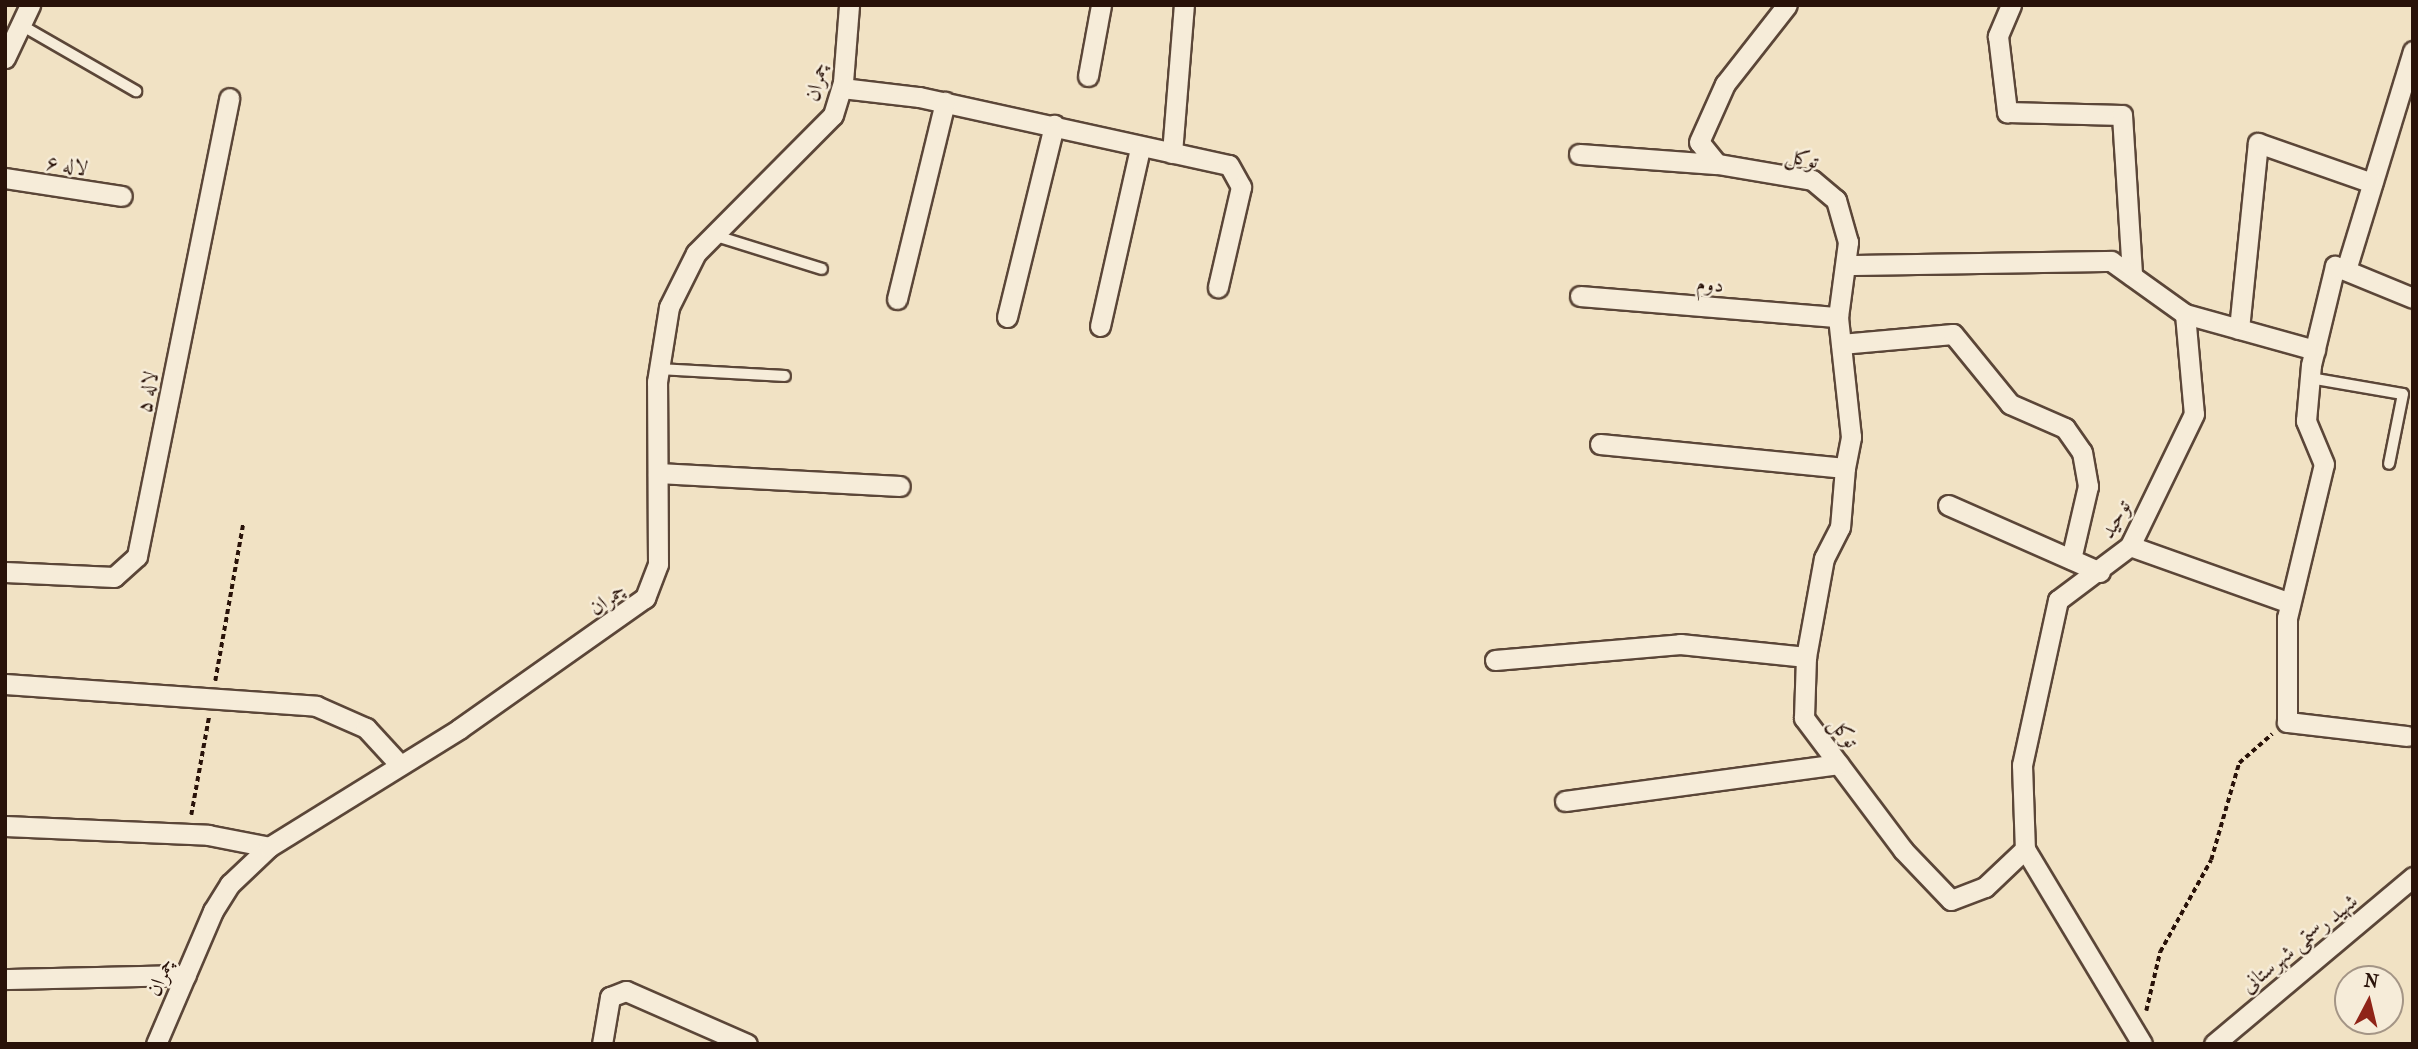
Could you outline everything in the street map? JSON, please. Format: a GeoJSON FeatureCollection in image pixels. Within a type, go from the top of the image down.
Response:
{"type":"FeatureCollection","features":[{"type":"Feature","properties":{"kind":"street"},"geometry":{"type":"LineString","coordinates":[[5,58],[30,5]]}},
{"type":"Feature","properties":{"kind":"street","name":"چمران"},"geometry":{"type":"LineString","coordinates":[[156,1044],[230,884],[269,848],[400,765],[645,598],[658,564],[659,369],[669,307],[696,253],[823,128],[842,89],[849,5]]}},
{"type":"Feature","properties":{"kind":"street"},"geometry":{"type":"LineString","coordinates":[[1088,76],[1101,5]]}},
{"type":"Feature","properties":{"kind":"street"},"geometry":{"type":"LineString","coordinates":[[1172,153],[1184,5]]}},
{"type":"Feature","properties":{"kind":"street"},"geometry":{"type":"LineString","coordinates":[[1717,164],[1699,142],[1706,118],[1787,5]]}},
{"type":"Feature","properties":{"kind":"street"},"geometry":{"type":"LineString","coordinates":[[2011,5],[1998,36],[2007,112],[2122,115],[2132,276]]}},
{"type":"Feature","properties":{"kind":"street"},"geometry":{"type":"LineString","coordinates":[[2346,270],[2413,51]]}},
{"type":"Feature","properties":{"kind":"street"},"geometry":{"type":"LineString","coordinates":[[842,89],[946,102],[1054,125],[1140,148],[1209,158],[1239,176],[1218,287]]}},
{"type":"Feature","properties":{"kind":"street","name":"لاله ۵"},"geometry":{"type":"LineString","coordinates":[[5,572],[114,578],[137,556],[229,98]]}},
{"type":"Feature","properties":{"kind":"street"},"geometry":{"type":"LineString","coordinates":[[897,299],[946,102]]}},
{"type":"Feature","properties":{"kind":"street"},"geometry":{"type":"LineString","coordinates":[[1007,317],[1054,125]]}},
{"type":"Feature","properties":{"kind":"street"},"geometry":{"type":"LineString","coordinates":[[2239,329],[2258,143],[2372,183]]}},
{"type":"Feature","properties":{"kind":"street"},"geometry":{"type":"LineString","coordinates":[[1100,326],[1140,148]]}},
{"type":"Feature","properties":{"kind":"street","name":"توکل"},"geometry":{"type":"LineString","coordinates":[[1579,154],[1717,164],[1821,185],[1839,209],[1848,265],[1838,317],[1851,437],[1845,468],[1840,527],[1824,558],[1806,657],[1804,718],[1903,850],[1951,900],[1985,887],[2025,849]]}},
{"type":"Feature","properties":{"kind":"street","name":"لاله ۶"},"geometry":{"type":"LineString","coordinates":[[5,178],[122,196]]}},
{"type":"Feature","properties":{"kind":"street"},"geometry":{"type":"LineString","coordinates":[[1848,265],[2111,261],[2185,314],[2315,350]]}},
{"type":"Feature","properties":{"kind":"street"},"geometry":{"type":"LineString","coordinates":[[2407,736],[2287,722],[2290,603],[2324,464],[2306,421],[2310,378],[2335,266],[2413,298]]}},
{"type":"Feature","properties":{"kind":"street","name":"دوم"},"geometry":{"type":"LineString","coordinates":[[1580,296],[1838,317]]}},
{"type":"Feature","properties":{"kind":"street","name":"توحید"},"geometry":{"type":"LineString","coordinates":[[2141,1041],[2025,849],[2022,765],[2058,600],[2100,572],[2130,546],[2194,414],[2185,314]]}},
{"type":"Feature","properties":{"kind":"street"},"geometry":{"type":"LineString","coordinates":[[1841,344],[1953,334],[2010,404],[2065,428],[2082,452],[2088,486],[2071,559]]}},
{"type":"Feature","properties":{"kind":"street"},"geometry":{"type":"LineString","coordinates":[[1600,444],[1845,468]]}},
{"type":"Feature","properties":{"kind":"street"},"geometry":{"type":"LineString","coordinates":[[658,472],[900,486]]}},
{"type":"Feature","properties":{"kind":"street"},"geometry":{"type":"LineString","coordinates":[[1948,505],[2100,572]]}},
{"type":"Feature","properties":{"kind":"street"},"geometry":{"type":"LineString","coordinates":[[2130,546],[2290,603]]}},
{"type":"Feature","properties":{"kind":"street"},"geometry":{"type":"LineString","coordinates":[[1495,660],[1681,644],[1806,657]]}},
{"type":"Feature","properties":{"kind":"street"},"geometry":{"type":"LineString","coordinates":[[5,684],[316,706],[366,728],[400,765]]}},
{"type":"Feature","properties":{"kind":"street"},"geometry":{"type":"LineString","coordinates":[[1564,802],[1839,764]]}},
{"type":"Feature","properties":{"kind":"street"},"geometry":{"type":"LineString","coordinates":[[5,826],[208,835],[269,848]]}},
{"type":"Feature","properties":{"kind":"street","name":"شهید رستمی شهرستانی"},"geometry":{"type":"LineString","coordinates":[[2214,1044],[2413,877]]}},
{"type":"Feature","properties":{"kind":"street"},"geometry":{"type":"LineString","coordinates":[[5,979],[186,975]]}},
{"type":"Feature","properties":{"kind":"street"},"geometry":{"type":"LineString","coordinates":[[602,1044],[610,997],[626,991],[747,1044]]}},
{"type":"Feature","properties":{"kind":"lane"},"geometry":{"type":"LineString","coordinates":[[21,24],[136,91]]}},
{"type":"Feature","properties":{"kind":"lane"},"geometry":{"type":"LineString","coordinates":[[713,235],[822,269]]}},
{"type":"Feature","properties":{"kind":"lane"},"geometry":{"type":"LineString","coordinates":[[659,369],[785,376]]}},
{"type":"Feature","properties":{"kind":"lane"},"geometry":{"type":"LineString","coordinates":[[2310,378],[2403,394],[2389,464]]}},
{"type":"Feature","properties":{"kind":"path"},"geometry":{"type":"LineString","coordinates":[[2141,1041],[2160,952],[2211,860],[2239,763],[2287,722]]}}]}
